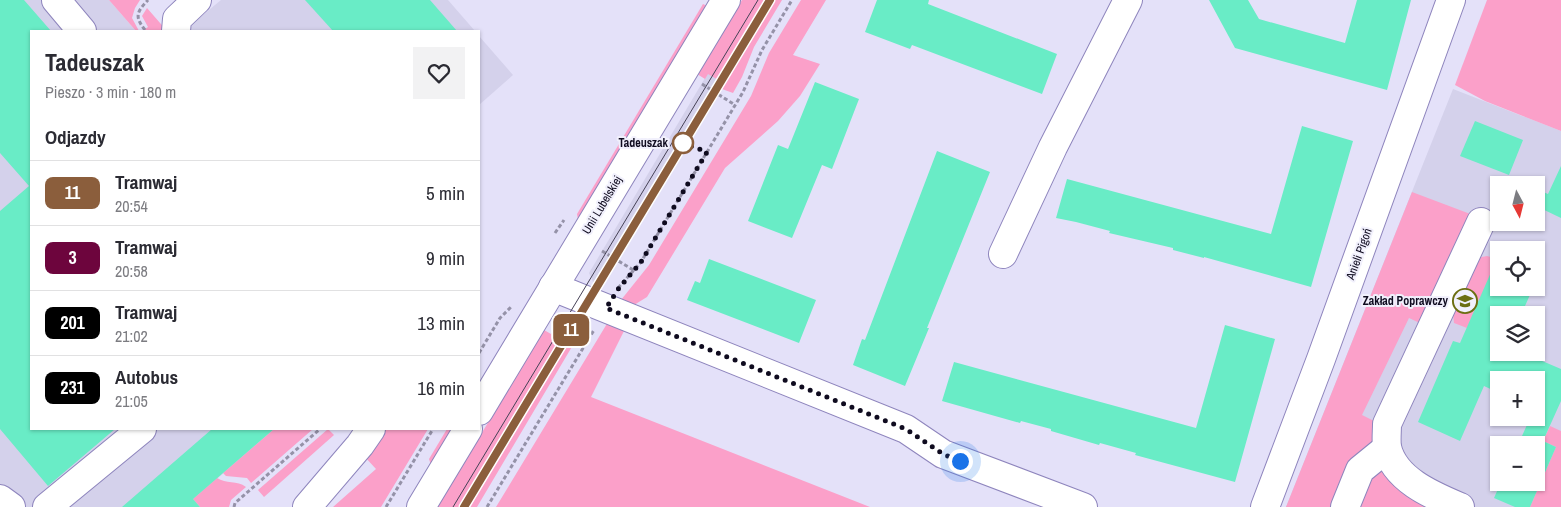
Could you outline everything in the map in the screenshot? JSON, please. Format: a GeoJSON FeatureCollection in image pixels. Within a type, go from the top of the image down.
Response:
{"type":"FeatureCollection","features":[{"type":"Feature","properties":{"kind":"street"},"geometry":{"type":"LineString","coordinates":[[56,0],[81,30]]}},
{"type":"Feature","properties":{"kind":"street"},"geometry":{"type":"LineString","coordinates":[[177,25],[196,0]]}},
{"type":"Feature","properties":{"kind":"street","name":"Unii Lubelskiej"},"geometry":{"type":"LineString","coordinates":[[480,407],[488,375],[553,286],[726,0]]}},
{"type":"Feature","properties":{"kind":"street"},"geometry":{"type":"LineString","coordinates":[[1003,254],[1053,147],[1128,0]]}},
{"type":"Feature","properties":{"kind":"street","name":"Anieli Pigoń"},"geometry":{"type":"LineString","coordinates":[[1265,507],[1321,359],[1451,0]]}},
{"type":"Feature","properties":{"kind":"street"},"geometry":{"type":"LineString","coordinates":[[1460,507],[1414,484],[1395,465],[1387,448],[1387,424],[1481,222]]}},
{"type":"Feature","properties":{"kind":"street"},"geometry":{"type":"LineString","coordinates":[[553,286],[906,429],[943,454],[1083,507]]}},
{"type":"Feature","properties":{"kind":"street"},"geometry":{"type":"LineString","coordinates":[[47,507],[141,430]]}},
{"type":"Feature","properties":{"kind":"street"},"geometry":{"type":"LineString","coordinates":[[307,507],[360,445],[370,430]]}},
{"type":"Feature","properties":{"kind":"street"},"geometry":{"type":"LineString","coordinates":[[421,507],[467,430]]}},
{"type":"Feature","properties":{"kind":"street"},"geometry":{"type":"LineString","coordinates":[[1345,507],[1360,470],[1387,448]]}},
{"type":"Feature","properties":{"kind":"street"},"geometry":{"type":"LineString","coordinates":[[0,500],[11,507]]}},
{"type":"Feature","properties":{"kind":"path"},"geometry":{"type":"LineString","coordinates":[[145,30],[139,23],[138,17],[139,11],[148,0]]}},
{"type":"Feature","properties":{"kind":"path"},"geometry":{"type":"LineString","coordinates":[[487,507],[606,308],[619,288],[641,262],[750,80],[762,50],[792,0]]}},
{"type":"Feature","properties":{"kind":"path"},"geometry":{"type":"LineString","coordinates":[[480,351],[500,318],[510,308]]}},
{"type":"Feature","properties":{"kind":"path"},"geometry":{"type":"LineString","coordinates":[[234,507],[235,503],[319,430]]}},
{"type":"Feature","properties":{"kind":"path"},"geometry":{"type":"LineString","coordinates":[[386,507],[432,430]]}},
{"type":"Feature","properties":{"kind":"shaded area"},"geometry":{"type":"Polygon","coordinates":[[[0,0],[109,0],[135,30],[30,30],[30,430],[273,430],[194,499],[200,507],[0,507],[0,0]]]}},
{"type":"Feature","properties":{"kind":"shaded area"},"geometry":{"type":"Polygon","coordinates":[[[109,0],[140,0],[132,18],[138,30],[135,30],[109,0]]]}},
{"type":"Feature","properties":{"kind":"shaded area"},"geometry":{"type":"Polygon","coordinates":[[[221,0],[448,0],[474,30],[187,30],[221,0]]]}},
{"type":"Feature","properties":{"kind":"shaded area"},"geometry":{"type":"Polygon","coordinates":[[[742,0],[782,0],[754,47],[742,77],[733,93],[722,89],[725,84],[708,74],[705,79],[697,74],[742,0]]]}},
{"type":"Feature","properties":{"kind":"shaded area"},"geometry":{"type":"Polygon","coordinates":[[[801,0],[826,0],[793,55],[820,64],[800,96],[778,121],[725,168],[647,297],[634,305],[621,300],[649,265],[751,96],[769,53],[801,0]]]}},
{"type":"Feature","properties":{"kind":"shaded area"},"geometry":{"type":"Polygon","coordinates":[[[1487,0],[1561,0],[1561,131],[1485,101],[1455,85],[1487,0]]]}},
{"type":"Feature","properties":{"kind":"shaded area"},"geometry":{"type":"Polygon","coordinates":[[[703,4],[707,6],[578,220],[577,214],[703,4]]]}},
{"type":"Feature","properties":{"kind":"shaded area"},"geometry":{"type":"Polygon","coordinates":[[[147,8],[166,30],[144,30],[148,27],[142,16],[147,8]]]}},
{"type":"Feature","properties":{"kind":"shaded area"},"geometry":{"type":"Polygon","coordinates":[[[480,37],[513,75],[480,104],[480,37]]]}},
{"type":"Feature","properties":{"kind":"shaded area"},"geometry":{"type":"Polygon","coordinates":[[[708,73],[725,85],[599,290],[589,273],[708,73]]]}},
{"type":"Feature","properties":{"kind":"shaded area","name":"Zakład Poprawczy"},"geometry":{"type":"Polygon","coordinates":[[[1453,89],[1561,131],[1561,507],[1286,507],[1453,89]]]}},
{"type":"Feature","properties":{"kind":"shaded area"},"geometry":{"type":"Polygon","coordinates":[[[1412,192],[1473,215],[1424,325],[1409,318],[1362,415],[1378,423],[1441,507],[1286,507],[1412,192]]]}},
{"type":"Feature","properties":{"kind":"shaded area"},"geometry":{"type":"Polygon","coordinates":[[[1490,257],[1490,277],[1467,328],[1454,323],[1452,304],[1477,258],[1490,257]]]}},
{"type":"Feature","properties":{"kind":"shaded area"},"geometry":{"type":"Polygon","coordinates":[[[562,315],[572,321],[575,316],[586,323],[477,507],[437,507],[544,330],[551,334],[562,315]]]}},
{"type":"Feature","properties":{"kind":"shaded area"},"geometry":{"type":"Polygon","coordinates":[[[608,322],[625,329],[591,397],[870,507],[496,507],[608,322]]]}},
{"type":"Feature","properties":{"kind":"shaded area"},"geometry":{"type":"Polygon","coordinates":[[[1550,426],[1561,431],[1561,507],[1530,507],[1537,491],[1545,491],[1545,472],[1556,447],[1545,442],[1545,437],[1550,426]]]}},
{"type":"Feature","properties":{"kind":"shaded area"},"geometry":{"type":"Polygon","coordinates":[[[273,430],[312,430],[251,483],[247,478],[226,476],[223,473],[273,430]]]}},
{"type":"Feature","properties":{"kind":"shaded area"},"geometry":{"type":"Polygon","coordinates":[[[327,430],[334,435],[264,497],[258,490],[327,430]]]}},
{"type":"Feature","properties":{"kind":"shaded area"},"geometry":{"type":"Polygon","coordinates":[[[383,430],[427,430],[381,507],[333,507],[376,469],[365,457],[383,430]]]}},
{"type":"Feature","properties":{"kind":"shaded area"},"geometry":{"type":"Polygon","coordinates":[[[446,430],[452,430],[431,465],[429,459],[446,430]]]}},
{"type":"Feature","properties":{"kind":"shaded area"},"geometry":{"type":"Polygon","coordinates":[[[217,478],[239,483],[246,487],[231,500],[229,507],[200,507],[193,499],[217,478]]]}},
{"type":"Feature","properties":{"kind":"building"},"geometry":{"type":"Polygon","coordinates":[[[0,0],[24,0],[50,30],[30,30],[30,430],[114,430],[48,486],[0,429],[0,211],[29,186],[0,153],[0,0]]]}},
{"type":"Feature","properties":{"kind":"building"},"geometry":{"type":"Polygon","coordinates":[[[305,0],[430,0],[456,30],[332,30],[305,0]]]}},
{"type":"Feature","properties":{"kind":"building"},"geometry":{"type":"Polygon","coordinates":[[[877,0],[929,0],[928,4],[1057,54],[1042,94],[912,45],[910,49],[865,32],[877,0]]]}},
{"type":"Feature","properties":{"kind":"building"},"geometry":{"type":"Polygon","coordinates":[[[1209,0],[1248,0],[1259,19],[1345,43],[1357,0],[1411,0],[1387,90],[1235,48],[1209,0]]]}},
{"type":"Feature","properties":{"kind":"building"},"geometry":{"type":"Polygon","coordinates":[[[815,82],[859,99],[832,169],[822,165],[792,238],[748,221],[778,145],[788,149],[815,82]]]}},
{"type":"Feature","properties":{"kind":"building"},"geometry":{"type":"Polygon","coordinates":[[[1475,121],[1523,140],[1509,175],[1460,156],[1475,121]]]}},
{"type":"Feature","properties":{"kind":"building"},"geometry":{"type":"Polygon","coordinates":[[[1302,126],[1353,141],[1311,287],[1173,250],[1173,248],[1056,218],[1067,179],[1271,234],[1302,126]]]}},
{"type":"Feature","properties":{"kind":"building"},"geometry":{"type":"Polygon","coordinates":[[[937,151],[990,172],[905,386],[853,365],[862,339],[865,340],[937,151]]]}},
{"type":"Feature","properties":{"kind":"building"},"geometry":{"type":"Polygon","coordinates":[[[1561,166],[1561,218],[1545,210],[1545,193],[1548,194],[1561,166]]]}},
{"type":"Feature","properties":{"kind":"building"},"geometry":{"type":"Polygon","coordinates":[[[709,259],[816,300],[799,343],[687,300],[695,281],[700,283],[709,259]]]}},
{"type":"Feature","properties":{"kind":"building"},"geometry":{"type":"Polygon","coordinates":[[[1490,275],[1490,296],[1529,296],[1525,306],[1490,306],[1490,361],[1542,361],[1561,369],[1561,401],[1545,437],[1522,436],[1526,426],[1545,426],[1545,371],[1490,371],[1490,389],[1484,386],[1460,441],[1418,422],[1453,341],[1460,343],[1490,275]]]}},
{"type":"Feature","properties":{"kind":"building"},"geometry":{"type":"Polygon","coordinates":[[[1225,325],[1275,339],[1235,482],[1135,455],[1136,453],[1100,443],[1099,445],[1051,431],[1051,429],[1021,421],[1020,423],[942,401],[954,362],[1196,428],[1225,325]]]}},
{"type":"Feature","properties":{"kind":"building"},"geometry":{"type":"Polygon","coordinates":[[[211,430],[273,430],[193,499],[200,507],[122,507],[211,430]]]}},
{"type":"Feature","properties":{"kind":"building"},"geometry":{"type":"Polygon","coordinates":[[[1545,442],[1556,447],[1545,472],[1545,442]]]}},
{"type":"Feature","properties":{"kind":"building"},"geometry":{"type":"Polygon","coordinates":[[[1497,491],[1537,491],[1530,507],[1515,507],[1494,498],[1497,491]]]}},
{"type":"Feature","properties":{"kind":"tram line"},"geometry":{"type":"LineString","coordinates":[[453,507],[758,0]]}},
{"type":"Feature","properties":{"kind":"tram line"},"geometry":{"type":"LineString","coordinates":[[464,507],[770,0]]}},
{"type":"Feature","properties":{"kind":"tram line","name":"11"},"geometry":{"type":"LineString","coordinates":[[464,507],[770,0]]}},
{"type":"Feature","properties":{"kind":"place","name":"Tadeuszak"},"geometry":{"type":"Point","coordinates":[683,143]}},
{"type":"Feature","properties":{"kind":"place","name":"Zakład Poprawczy"},"geometry":{"type":"Point","coordinates":[1465,301]}},
{"type":"Feature","properties":{"kind":"route"},"geometry":{"type":"LineString","coordinates":[[683,143],[707,152],[641,262],[611,298],[606,308],[906,429],[943,454],[960,461]]}}]}
